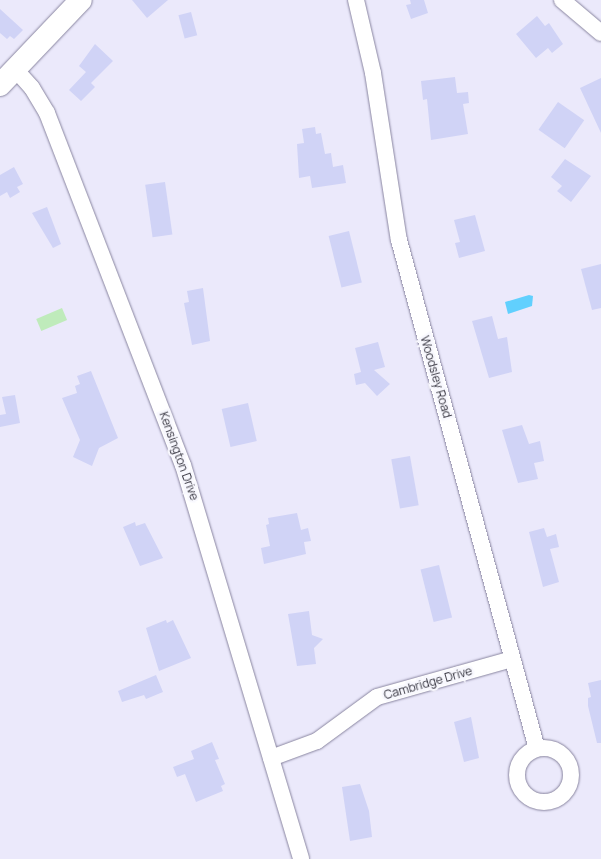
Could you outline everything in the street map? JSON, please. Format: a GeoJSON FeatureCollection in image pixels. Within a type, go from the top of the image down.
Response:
{"type":"FeatureCollection","features":[{"type":"Feature","properties":{"kind":"main road"},"geometry":{"type":"LineString","coordinates":[[7,77],[81,0]]}},
{"type":"Feature","properties":{"kind":"street","name":"Woodsley Road"},"geometry":{"type":"LineString","coordinates":[[356,0],[373,73],[399,240],[537,749]]}},
{"type":"Feature","properties":{"kind":"street"},"geometry":{"type":"LineString","coordinates":[[562,0],[601,33]]}},
{"type":"Feature","properties":{"kind":"street","name":"Kensington Drive"},"geometry":{"type":"LineString","coordinates":[[7,77],[47,113],[183,466],[301,859]]}},
{"type":"Feature","properties":{"kind":"street","name":"Cambridge Drive"},"geometry":{"type":"LineString","coordinates":[[271,758],[317,741],[377,697],[512,659]]}},
{"type":"Feature","properties":{"kind":"green space"},"geometry":{"type":"Polygon","coordinates":[[[62,308],[67,320],[41,331],[36,319],[62,308]]]}},
{"type":"Feature","properties":{"kind":"water"},"geometry":{"type":"Polygon","coordinates":[[[529,295],[533,296],[532,306],[508,314],[505,302],[529,295]]]}},
{"type":"Feature","properties":{"kind":"building"},"geometry":{"type":"Polygon","coordinates":[[[132,0],[168,0],[147,18],[132,0]]]}},
{"type":"Feature","properties":{"kind":"building"},"geometry":{"type":"Polygon","coordinates":[[[410,0],[424,0],[428,13],[411,19],[406,5],[411,4],[410,0]]]}},
{"type":"Feature","properties":{"kind":"building"},"geometry":{"type":"Polygon","coordinates":[[[0,9],[23,30],[14,39],[10,36],[7,39],[0,33],[0,9]]]}},
{"type":"Feature","properties":{"kind":"building"},"geometry":{"type":"Polygon","coordinates":[[[191,12],[197,35],[185,39],[178,15],[191,12]]]}},
{"type":"Feature","properties":{"kind":"building"},"geometry":{"type":"Polygon","coordinates":[[[537,16],[545,26],[549,23],[563,44],[552,53],[548,48],[536,58],[516,34],[537,16]]]}},
{"type":"Feature","properties":{"kind":"building"},"geometry":{"type":"Polygon","coordinates":[[[95,44],[113,61],[91,83],[95,87],[81,101],[69,90],[86,72],[79,66],[95,44]]]}},
{"type":"Feature","properties":{"kind":"building"},"geometry":{"type":"Polygon","coordinates":[[[455,77],[457,93],[468,92],[469,103],[463,104],[468,134],[431,140],[427,99],[423,100],[421,81],[455,77]]]}},
{"type":"Feature","properties":{"kind":"building"},"geometry":{"type":"Polygon","coordinates":[[[601,78],[601,133],[580,88],[601,78]]]}},
{"type":"Feature","properties":{"kind":"building"},"geometry":{"type":"Polygon","coordinates":[[[558,102],[584,120],[565,148],[538,130],[558,102]]]}},
{"type":"Feature","properties":{"kind":"building"},"geometry":{"type":"Polygon","coordinates":[[[315,127],[316,134],[321,133],[325,154],[331,153],[333,167],[343,165],[346,183],[312,188],[310,176],[299,178],[297,144],[304,143],[302,129],[315,127]]]}},
{"type":"Feature","properties":{"kind":"building"},"geometry":{"type":"Polygon","coordinates":[[[565,159],[591,176],[571,202],[557,191],[562,186],[551,177],[565,159]]]}},
{"type":"Feature","properties":{"kind":"building"},"geometry":{"type":"Polygon","coordinates":[[[14,167],[23,184],[17,187],[20,192],[10,198],[7,192],[0,196],[0,175],[14,167]]]}},
{"type":"Feature","properties":{"kind":"building"},"geometry":{"type":"Polygon","coordinates":[[[165,182],[172,234],[153,237],[145,185],[165,182]]]}},
{"type":"Feature","properties":{"kind":"building"},"geometry":{"type":"Polygon","coordinates":[[[47,207],[61,244],[53,248],[32,213],[47,207]]]}},
{"type":"Feature","properties":{"kind":"building"},"geometry":{"type":"Polygon","coordinates":[[[475,215],[485,251],[459,258],[455,243],[460,242],[454,220],[475,215]]]}},
{"type":"Feature","properties":{"kind":"building"},"geometry":{"type":"Polygon","coordinates":[[[349,231],[362,282],[341,288],[329,236],[349,231]]]}},
{"type":"Feature","properties":{"kind":"building"},"geometry":{"type":"Polygon","coordinates":[[[601,264],[601,308],[592,310],[581,269],[601,264]]]}},
{"type":"Feature","properties":{"kind":"building"},"geometry":{"type":"Polygon","coordinates":[[[203,288],[210,341],[192,345],[184,303],[189,302],[187,291],[203,288]]]}},
{"type":"Feature","properties":{"kind":"building"},"geometry":{"type":"Polygon","coordinates":[[[492,316],[498,339],[507,337],[512,372],[489,378],[472,321],[492,316]]]}},
{"type":"Feature","properties":{"kind":"building"},"geometry":{"type":"Polygon","coordinates":[[[378,342],[385,367],[374,370],[390,384],[377,396],[365,383],[356,385],[354,374],[361,372],[355,348],[378,342]]]}},
{"type":"Feature","properties":{"kind":"building"},"geometry":{"type":"Polygon","coordinates":[[[91,371],[118,438],[99,448],[92,466],[73,457],[80,440],[62,398],[77,393],[75,386],[80,384],[77,376],[91,371]]]}},
{"type":"Feature","properties":{"kind":"building"},"geometry":{"type":"Polygon","coordinates":[[[15,395],[20,423],[0,427],[0,415],[6,414],[2,397],[15,395]]]}},
{"type":"Feature","properties":{"kind":"building"},"geometry":{"type":"Polygon","coordinates":[[[248,403],[257,441],[230,447],[222,409],[248,403]]]}},
{"type":"Feature","properties":{"kind":"building"},"geometry":{"type":"Polygon","coordinates":[[[522,425],[529,444],[540,441],[544,461],[534,463],[538,479],[518,483],[502,430],[522,425]]]}},
{"type":"Feature","properties":{"kind":"building"},"geometry":{"type":"Polygon","coordinates":[[[410,456],[419,505],[400,509],[391,459],[410,456]]]}},
{"type":"Feature","properties":{"kind":"building"},"geometry":{"type":"Polygon","coordinates":[[[297,513],[301,530],[308,528],[311,541],[304,542],[306,554],[264,564],[261,548],[270,546],[266,525],[269,524],[268,518],[297,513]]]}},
{"type":"Feature","properties":{"kind":"building"},"geometry":{"type":"Polygon","coordinates":[[[135,522],[136,526],[145,523],[163,558],[140,566],[123,527],[135,522]]]}},
{"type":"Feature","properties":{"kind":"building"},"geometry":{"type":"Polygon","coordinates":[[[544,528],[547,537],[556,534],[559,547],[550,549],[559,582],[543,587],[529,532],[544,528]]]}},
{"type":"Feature","properties":{"kind":"building"},"geometry":{"type":"Polygon","coordinates":[[[439,565],[452,617],[434,622],[421,570],[439,565]]]}},
{"type":"Feature","properties":{"kind":"building"},"geometry":{"type":"Polygon","coordinates":[[[309,611],[312,635],[323,639],[314,648],[316,664],[297,666],[288,614],[309,611]]]}},
{"type":"Feature","properties":{"kind":"building"},"geometry":{"type":"Polygon","coordinates":[[[166,620],[167,623],[173,620],[191,658],[159,671],[146,628],[166,620]]]}},
{"type":"Feature","properties":{"kind":"building"},"geometry":{"type":"Polygon","coordinates":[[[156,675],[163,692],[146,699],[144,695],[122,702],[118,691],[156,675]]]}},
{"type":"Feature","properties":{"kind":"building"},"geometry":{"type":"Polygon","coordinates":[[[601,680],[601,743],[597,743],[588,706],[588,698],[591,697],[588,683],[601,680]]]}},
{"type":"Feature","properties":{"kind":"building"},"geometry":{"type":"Polygon","coordinates":[[[471,717],[479,758],[464,762],[454,722],[471,717]]]}},
{"type":"Feature","properties":{"kind":"building"},"geometry":{"type":"Polygon","coordinates":[[[212,742],[219,759],[215,760],[225,784],[221,786],[223,791],[196,802],[185,774],[177,777],[173,767],[194,759],[191,751],[212,742]]]}},
{"type":"Feature","properties":{"kind":"building"},"geometry":{"type":"Polygon","coordinates":[[[360,784],[369,811],[372,837],[350,841],[342,787],[360,784]]]}}]}
